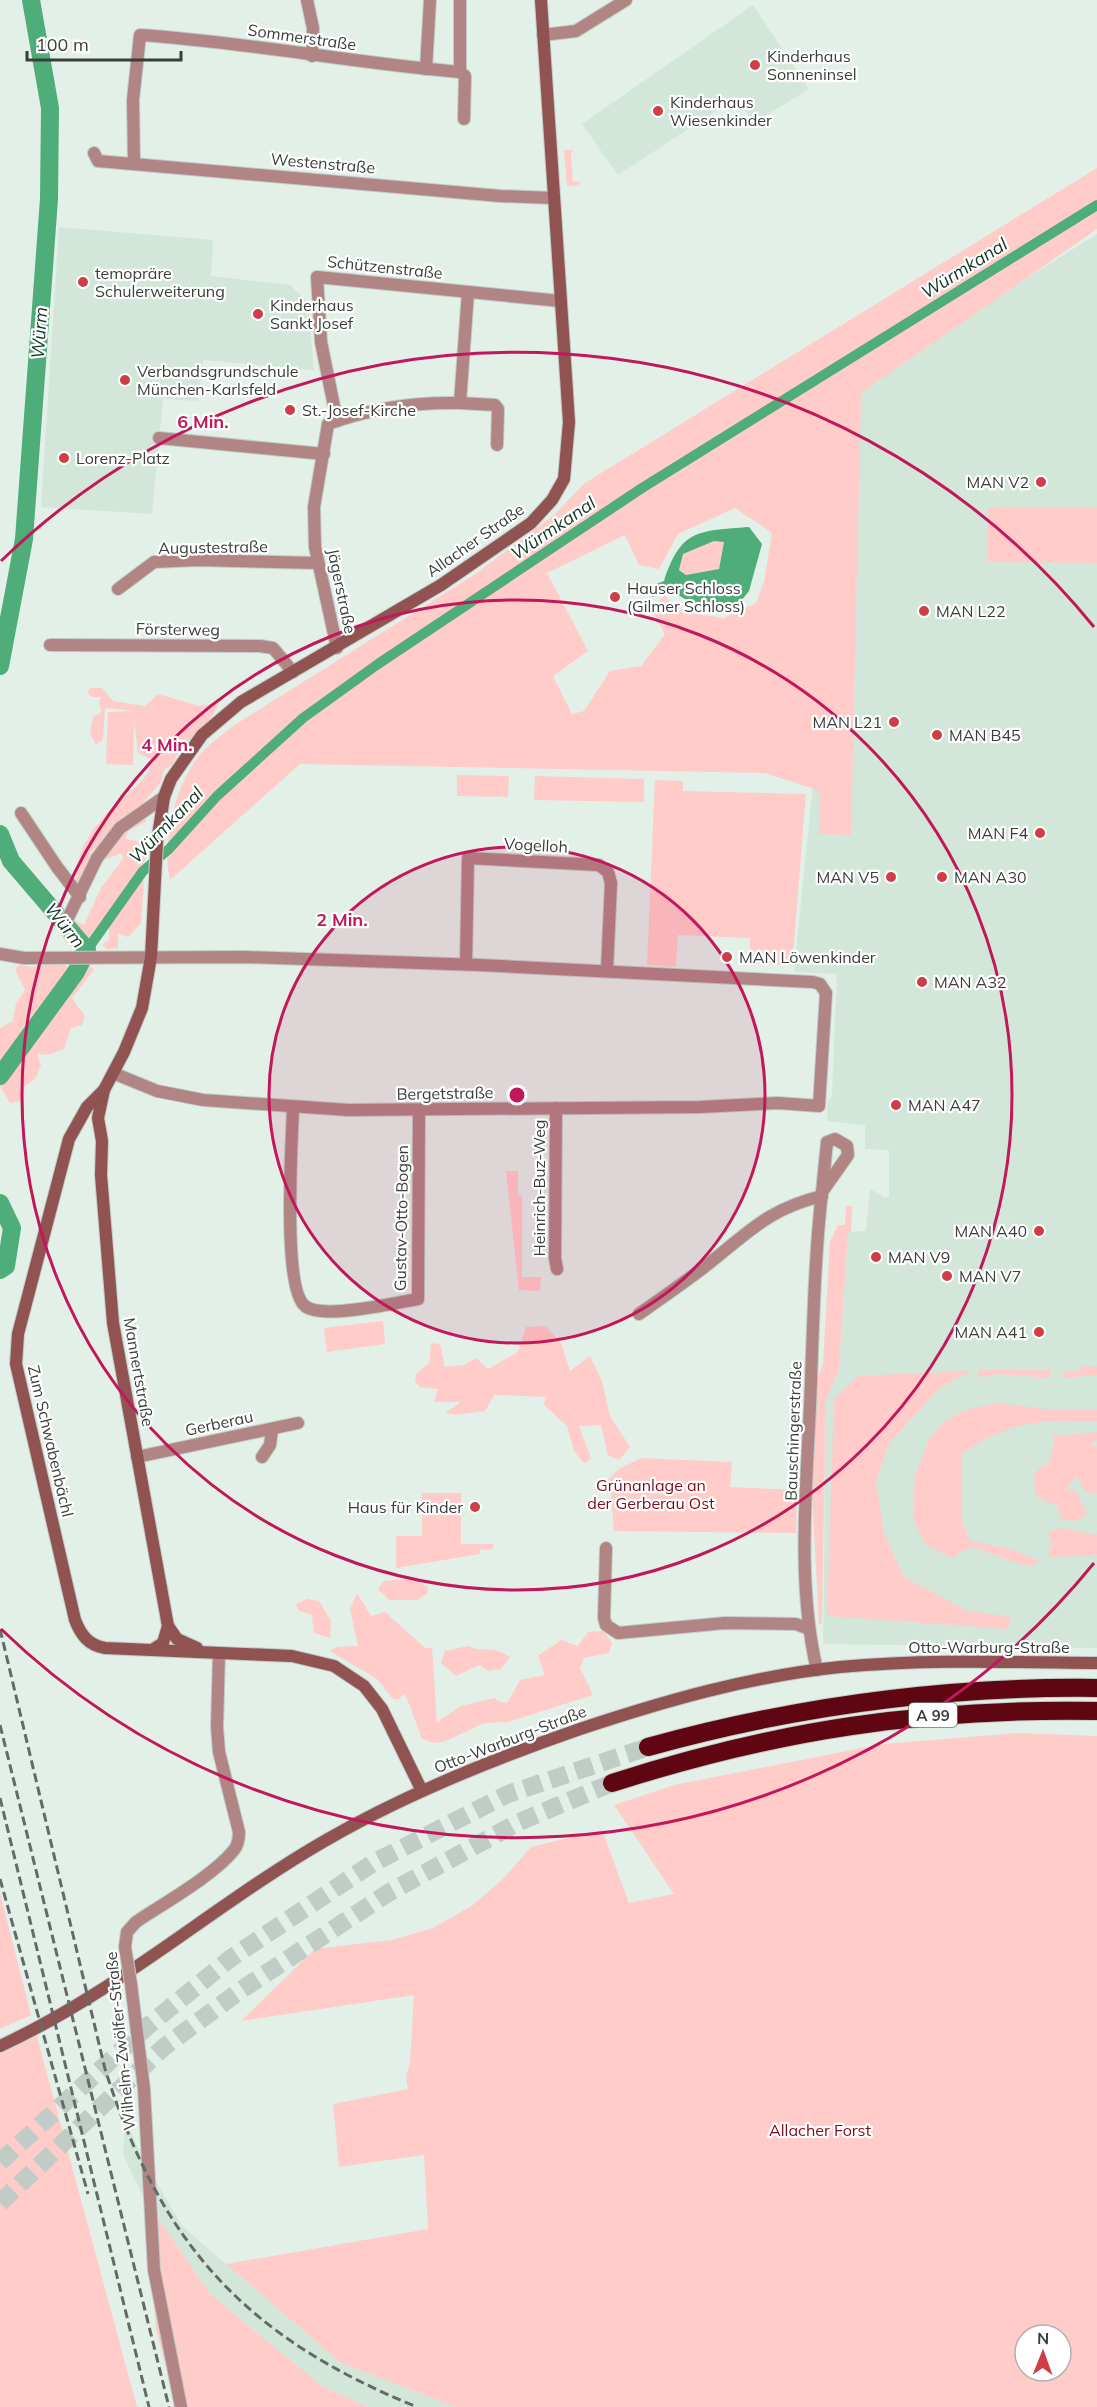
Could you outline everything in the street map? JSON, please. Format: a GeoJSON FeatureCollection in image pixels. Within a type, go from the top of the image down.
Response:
{"type":"FeatureCollection","features":[{"type":"Feature","properties":{"kind":"highway","name":"A 99"},"geometry":{"type":"LineString","coordinates":[[648,1747],[719,1727],[855,1701],[956,1691],[1097,1688]]}},
{"type":"Feature","properties":{"kind":"highway","name":"A 99"},"geometry":{"type":"LineString","coordinates":[[612,1783],[741,1746],[827,1728],[914,1717],[1002,1711],[1097,1711]]}},
{"type":"Feature","properties":{"kind":"street"},"geometry":{"type":"LineString","coordinates":[[307,0],[313,28],[312,56]]}},
{"type":"Feature","properties":{"kind":"street"},"geometry":{"type":"LineString","coordinates":[[426,69],[430,0]]}},
{"type":"Feature","properties":{"kind":"street"},"geometry":{"type":"LineString","coordinates":[[460,0],[460,72],[465,76],[464,119]]}},
{"type":"Feature","properties":{"kind":"street","name":"Allacher Straße"},"geometry":{"type":"LineString","coordinates":[[151,957],[157,842],[164,797],[171,779],[186,755],[217,719],[441,585],[531,523],[557,491],[567,465],[569,435],[541,0]]}},
{"type":"Feature","properties":{"kind":"street"},"geometry":{"type":"LineString","coordinates":[[543,35],[576,32],[626,0]]}},
{"type":"Feature","properties":{"kind":"street","name":"Sommerstraße"},"geometry":{"type":"LineString","coordinates":[[134,163],[133,99],[140,35],[190,38],[312,56],[460,72]]}},
{"type":"Feature","properties":{"kind":"street","name":"Westenstraße"},"geometry":{"type":"LineString","coordinates":[[94,153],[98,161],[500,196],[553,198]]}},
{"type":"Feature","properties":{"kind":"street","name":"Schützenstraße"},"geometry":{"type":"LineString","coordinates":[[337,421],[321,342],[316,277],[560,301]]}},
{"type":"Feature","properties":{"kind":"street"},"geometry":{"type":"LineString","coordinates":[[460,403],[468,292]]}},
{"type":"Feature","properties":{"kind":"street"},"geometry":{"type":"LineString","coordinates":[[337,421],[387,408],[424,402],[495,405],[498,410],[497,445]]}},
{"type":"Feature","properties":{"kind":"street","name":"Jägerstraße"},"geometry":{"type":"LineString","coordinates":[[337,421],[328,424],[314,507],[317,564],[337,648]]}},
{"type":"Feature","properties":{"kind":"street"},"geometry":{"type":"LineString","coordinates":[[159,438],[324,454]]}},
{"type":"Feature","properties":{"kind":"street","name":"Augustestraße"},"geometry":{"type":"LineString","coordinates":[[118,590],[154,562],[190,560],[317,564]]}},
{"type":"Feature","properties":{"kind":"street","name":"Försterweg"},"geometry":{"type":"LineString","coordinates":[[50,645],[267,647],[273,648],[293,672]]}},
{"type":"Feature","properties":{"kind":"street","name":"Allacher Straße"},"geometry":{"type":"LineString","coordinates":[[66,920],[80,897],[97,858],[120,828],[164,797]]}},
{"type":"Feature","properties":{"kind":"street"},"geometry":{"type":"LineString","coordinates":[[21,813],[80,897]]}},
{"type":"Feature","properties":{"kind":"street","name":"Vogelloh"},"geometry":{"type":"LineString","coordinates":[[465,964],[468,858],[599,865],[608,872],[610,883],[607,970]]}},
{"type":"Feature","properties":{"kind":"street"},"geometry":{"type":"LineString","coordinates":[[0,954],[24,958],[244,957],[607,970]]}},
{"type":"Feature","properties":{"kind":"street","name":"Zum Schwabenbächl"},"geometry":{"type":"LineString","coordinates":[[151,957],[140,1015],[104,1090],[87,1107],[69,1138],[18,1334],[16,1364],[78,1627],[85,1639],[97,1647],[305,1658],[334,1666],[348,1673],[364,1686],[382,1709],[422,1791]]}},
{"type":"Feature","properties":{"kind":"street","name":"Bergetstraße"},"geometry":{"type":"LineString","coordinates":[[113,1073],[156,1091],[175,1095],[293,1107],[419,1110],[699,1107],[778,1103],[819,1106],[827,1007],[823,988],[813,982],[607,970]]}},
{"type":"Feature","properties":{"kind":"street","name":"Mannertstraße"},"geometry":{"type":"LineString","coordinates":[[104,1090],[98,1118],[102,1141],[101,1175],[112,1323],[168,1626]]}},
{"type":"Feature","properties":{"kind":"street","name":"Gustav-Otto-Bogen"},"geometry":{"type":"LineString","coordinates":[[293,1107],[290,1232],[293,1279],[297,1296],[305,1306],[322,1312],[418,1299],[419,1110]]}},
{"type":"Feature","properties":{"kind":"street","name":"Heinrich-Buz-Weg"},"geometry":{"type":"LineString","coordinates":[[556,1108],[555,1258],[557,1269]]}},
{"type":"Feature","properties":{"kind":"street","name":"Bauschingerstraße"},"geometry":{"type":"LineString","coordinates":[[639,1314],[705,1267],[767,1216],[787,1206],[822,1194],[807,1489],[809,1629],[817,1670]]}},
{"type":"Feature","properties":{"kind":"street","name":"Gerberau"},"geometry":{"type":"LineString","coordinates":[[137,1457],[298,1423]]}},
{"type":"Feature","properties":{"kind":"street","name":"Gerberau"},"geometry":{"type":"LineString","coordinates":[[262,1458],[270,1445],[272,1429]]}},
{"type":"Feature","properties":{"kind":"street"},"geometry":{"type":"LineString","coordinates":[[606,1548],[604,1618],[606,1625],[618,1633],[725,1623],[796,1624],[809,1629]]}},
{"type":"Feature","properties":{"kind":"street"},"geometry":{"type":"LineString","coordinates":[[151,1650],[163,1643],[168,1626]]}},
{"type":"Feature","properties":{"kind":"street","name":"Zum Schwabenbächl"},"geometry":{"type":"LineString","coordinates":[[168,1626],[177,1639],[184,1644],[219,1653]]}},
{"type":"Feature","properties":{"kind":"street","name":"Wilhelm-Zwölfer-Straße"},"geometry":{"type":"LineString","coordinates":[[182,2407],[154,2270],[144,2089],[125,1947],[127,1932],[136,1922],[209,1871],[234,1849],[238,1841],[239,1832],[219,1743],[219,1653]]}},
{"type":"Feature","properties":{"kind":"street","name":"Otto-Warburg-Straße"},"geometry":{"type":"LineString","coordinates":[[0,2046],[46,2023],[97,1992],[281,1867],[355,1824],[422,1791],[508,1754],[617,1717],[755,1679],[817,1670],[887,1664],[1097,1663]]}},
{"type":"Feature","properties":{"kind":"shaded area"},"geometry":{"type":"Polygon","coordinates":[[[753,5],[809,89],[754,123],[736,98],[618,175],[582,124],[753,5]]]}},
{"type":"Feature","properties":{"kind":"shaded area","name":"Verbandsgrundschule München-Karlsfeld"},"geometry":{"type":"Polygon","coordinates":[[[59,227],[213,240],[211,276],[290,285],[308,302],[314,370],[203,360],[198,401],[163,399],[152,514],[41,507],[59,227]]]}},
{"type":"Feature","properties":{"kind":"shaded area"},"geometry":{"type":"Polygon","coordinates":[[[1097,234],[1097,1648],[823,1644],[826,1400],[839,1369],[848,1232],[866,1231],[870,1189],[885,1198],[889,1196],[889,1150],[865,1149],[865,1125],[827,1121],[828,1101],[832,1096],[837,974],[794,972],[853,388],[1097,234]]]}},
{"type":"Feature","properties":{"kind":"shaded area"},"geometry":{"type":"Polygon","coordinates":[[[749,527],[762,544],[749,591],[737,606],[695,605],[670,590],[652,597],[649,587],[664,581],[677,551],[685,542],[704,532],[749,527]],[[714,541],[683,554],[679,570],[686,575],[719,569],[724,542],[714,541]]]}},
{"type":"Feature","properties":{"kind":"shaded area"},"geometry":{"type":"Polygon","coordinates":[[[125,2116],[142,2158],[182,2226],[341,2363],[456,2407],[368,2407],[322,2386],[211,2295],[144,2198],[123,2155],[125,2116]]]}},
{"type":"Feature","properties":{"kind":"green space"},"geometry":{"type":"Polygon","coordinates":[[[564,150],[574,150],[571,153],[573,182],[581,182],[578,185],[567,186],[564,150]]]}},
{"type":"Feature","properties":{"kind":"green space"},"geometry":{"type":"Polygon","coordinates":[[[1097,168],[1097,229],[861,393],[851,835],[819,834],[820,791],[765,773],[300,764],[170,880],[168,848],[173,812],[186,777],[194,762],[207,747],[233,726],[474,575],[555,514],[585,483],[1097,168]],[[735,508],[678,534],[659,569],[639,565],[625,535],[547,573],[588,651],[553,676],[572,714],[584,711],[610,671],[641,666],[665,634],[651,609],[665,595],[676,611],[724,618],[756,603],[764,582],[772,533],[735,508]]]}},
{"type":"Feature","properties":{"kind":"green space"},"geometry":{"type":"Polygon","coordinates":[[[988,507],[1097,508],[1097,563],[988,562],[988,507]]]}},
{"type":"Feature","properties":{"kind":"green space"},"geometry":{"type":"Polygon","coordinates":[[[714,541],[724,541],[719,569],[686,575],[679,569],[683,554],[714,541]]]}},
{"type":"Feature","properties":{"kind":"green space"},"geometry":{"type":"Polygon","coordinates":[[[90,688],[102,688],[113,701],[145,706],[158,694],[199,706],[218,703],[210,719],[183,747],[173,764],[164,770],[161,782],[139,808],[145,815],[146,822],[128,831],[126,839],[145,843],[145,860],[135,876],[144,881],[141,923],[128,937],[118,934],[118,948],[107,949],[102,945],[109,940],[109,926],[100,936],[86,940],[77,935],[66,943],[61,933],[74,920],[84,925],[101,888],[123,859],[122,853],[103,860],[96,847],[91,852],[85,880],[81,883],[76,881],[77,867],[85,844],[98,823],[142,780],[153,760],[138,753],[134,720],[133,765],[106,764],[108,712],[134,711],[105,708],[103,739],[96,745],[90,734],[93,717],[102,712],[99,705],[101,697],[92,697],[87,693],[90,688]]]}},
{"type":"Feature","properties":{"kind":"green space"},"geometry":{"type":"Polygon","coordinates":[[[457,775],[509,776],[508,797],[457,796],[457,775]]]}},
{"type":"Feature","properties":{"kind":"green space"},"geometry":{"type":"Polygon","coordinates":[[[535,776],[644,779],[644,802],[534,800],[535,776]]]}},
{"type":"Feature","properties":{"kind":"green space"},"geometry":{"type":"Polygon","coordinates":[[[655,780],[683,781],[683,791],[806,794],[792,966],[749,963],[750,938],[678,935],[676,967],[647,965],[655,780]]]}},
{"type":"Feature","properties":{"kind":"green space"},"geometry":{"type":"Polygon","coordinates":[[[48,960],[73,968],[88,964],[94,970],[72,998],[85,1016],[82,1025],[71,1028],[64,1049],[47,1055],[37,1054],[41,1065],[35,1079],[25,1086],[23,1101],[10,1103],[0,1086],[0,1028],[13,1021],[16,1003],[25,990],[15,970],[19,965],[32,967],[48,960]]]}},
{"type":"Feature","properties":{"kind":"green space"},"geometry":{"type":"Polygon","coordinates":[[[506,1171],[518,1171],[518,1195],[522,1196],[522,1277],[541,1277],[540,1291],[519,1290],[506,1171]]]}},
{"type":"Feature","properties":{"kind":"green space"},"geometry":{"type":"Polygon","coordinates":[[[846,1206],[852,1206],[851,1232],[848,1232],[839,1369],[826,1400],[822,1624],[819,1624],[812,1494],[817,1380],[823,1364],[830,1242],[838,1225],[845,1225],[846,1206]]]}},
{"type":"Feature","properties":{"kind":"green space"},"geometry":{"type":"Polygon","coordinates":[[[383,1321],[385,1344],[327,1352],[324,1328],[383,1321]]]}},
{"type":"Feature","properties":{"kind":"green space"},"geometry":{"type":"Polygon","coordinates":[[[546,1326],[562,1345],[570,1371],[590,1356],[602,1381],[610,1416],[630,1447],[619,1460],[608,1455],[601,1425],[579,1426],[591,1458],[585,1464],[574,1451],[567,1426],[544,1405],[546,1397],[494,1395],[485,1411],[455,1415],[445,1413],[461,1402],[434,1402],[438,1389],[420,1387],[415,1381],[416,1374],[429,1363],[431,1343],[440,1344],[445,1367],[464,1365],[476,1358],[488,1369],[518,1352],[526,1327],[546,1326]]]}},
{"type":"Feature","properties":{"kind":"green space"},"geometry":{"type":"Polygon","coordinates":[[[1085,1366],[1097,1367],[1097,1375],[1063,1378],[1063,1371],[1074,1371],[1085,1366]]]}},
{"type":"Feature","properties":{"kind":"green space"},"geometry":{"type":"Polygon","coordinates":[[[978,1370],[1051,1370],[1050,1378],[999,1374],[979,1377],[978,1370]]]}},
{"type":"Feature","properties":{"kind":"green space"},"geometry":{"type":"Polygon","coordinates":[[[972,1371],[942,1386],[889,1443],[876,1482],[884,1534],[904,1577],[967,1611],[1011,1617],[1008,1629],[827,1616],[834,1399],[858,1376],[972,1371]]]}},
{"type":"Feature","properties":{"kind":"green space"},"geometry":{"type":"Polygon","coordinates":[[[997,1403],[1044,1409],[1097,1409],[1097,1422],[1057,1421],[1026,1424],[996,1434],[961,1454],[962,1522],[970,1541],[1004,1547],[1038,1560],[1034,1566],[971,1547],[951,1558],[925,1544],[913,1519],[915,1476],[928,1442],[943,1422],[967,1410],[997,1403]]]}},
{"type":"Feature","properties":{"kind":"green space"},"geometry":{"type":"Polygon","coordinates":[[[1097,1432],[1097,1440],[1090,1445],[1097,1447],[1097,1493],[1087,1493],[1076,1476],[1066,1490],[1076,1491],[1087,1515],[1075,1521],[1062,1519],[1056,1503],[1051,1504],[1035,1495],[1034,1475],[1040,1467],[1047,1465],[1054,1449],[1054,1436],[1097,1432]]]}},
{"type":"Feature","properties":{"kind":"green space","name":"Grünanlage an der Gerberau Ost"},"geometry":{"type":"Polygon","coordinates":[[[641,1458],[732,1462],[730,1487],[797,1490],[796,1533],[614,1531],[611,1493],[604,1483],[619,1469],[641,1458]]]}},
{"type":"Feature","properties":{"kind":"green space"},"geometry":{"type":"Polygon","coordinates":[[[422,1493],[461,1493],[461,1544],[493,1544],[493,1549],[480,1550],[480,1554],[396,1568],[396,1536],[422,1536],[422,1493]]]}},
{"type":"Feature","properties":{"kind":"green space"},"geometry":{"type":"Polygon","coordinates":[[[1061,1528],[1097,1535],[1097,1555],[1050,1557],[1048,1550],[1052,1545],[1048,1532],[1061,1528]]]}},
{"type":"Feature","properties":{"kind":"green space"},"geometry":{"type":"Polygon","coordinates":[[[404,1579],[417,1581],[428,1587],[427,1594],[417,1600],[389,1600],[378,1589],[384,1581],[404,1579]]]}},
{"type":"Feature","properties":{"kind":"green space"},"geometry":{"type":"Polygon","coordinates":[[[357,1593],[371,1616],[385,1612],[425,1648],[432,1648],[437,1722],[461,1706],[495,1698],[507,1703],[520,1680],[545,1675],[538,1656],[561,1640],[578,1646],[588,1632],[604,1631],[612,1643],[609,1653],[584,1658],[580,1668],[593,1695],[508,1722],[484,1723],[446,1741],[434,1743],[422,1739],[405,1693],[398,1700],[392,1698],[377,1679],[330,1651],[337,1647],[358,1646],[350,1609],[357,1593]]]}},
{"type":"Feature","properties":{"kind":"green space"},"geometry":{"type":"Polygon","coordinates":[[[307,1599],[319,1601],[331,1621],[330,1638],[314,1633],[312,1615],[298,1610],[296,1604],[307,1599]]]}},
{"type":"Feature","properties":{"kind":"green space"},"geometry":{"type":"Polygon","coordinates":[[[468,1646],[496,1650],[510,1657],[501,1669],[488,1671],[479,1665],[456,1676],[441,1663],[445,1651],[468,1646]]]}},
{"type":"Feature","properties":{"kind":"green space","name":"Allacher Forst"},"geometry":{"type":"Polygon","coordinates":[[[1019,1733],[1097,1736],[1097,2407],[456,2407],[341,2363],[226,2264],[428,2229],[424,2155],[339,2167],[333,2104],[408,2089],[406,2076],[410,2063],[414,1995],[241,2021],[315,1949],[392,1940],[433,1928],[473,1905],[504,1878],[531,1847],[602,1830],[629,1903],[674,1894],[614,1805],[674,1785],[883,1744],[1019,1733]]]}},
{"type":"Feature","properties":{"kind":"green space"},"geometry":{"type":"Polygon","coordinates":[[[0,1893],[31,2015],[0,2029],[0,1893]]]}},
{"type":"Feature","properties":{"kind":"green space"},"geometry":{"type":"Polygon","coordinates":[[[37,2036],[137,2407],[0,2407],[0,2053],[37,2036]]]}},
{"type":"Feature","properties":{"kind":"green space"},"geometry":{"type":"Polygon","coordinates":[[[144,2198],[211,2295],[322,2386],[368,2407],[176,2407],[156,2329],[144,2198]]]}},
{"type":"Feature","properties":{"kind":"waterway","name":"Würm"},"geometry":{"type":"LineString","coordinates":[[0,666],[24,539],[49,199],[50,108],[31,0]]}},
{"type":"Feature","properties":{"kind":"waterway","name":"Würmkanal"},"geometry":{"type":"LineString","coordinates":[[87,950],[143,871],[169,849],[217,796],[303,718],[378,664],[642,488],[1097,205]]}},
{"type":"Feature","properties":{"kind":"waterway","name":"Würmkanal"},"geometry":{"type":"LineString","coordinates":[[0,834],[11,861],[87,950],[76,972],[0,1076]]}},
{"type":"Feature","properties":{"kind":"waterway","name":"Würm"},"geometry":{"type":"LineString","coordinates":[[0,1203],[12,1228],[6,1266],[0,1270]]}},
{"type":"Feature","properties":{"kind":"tunnel"},"geometry":{"type":"LineString","coordinates":[[0,2162],[149,2025],[231,1958],[373,1863],[508,1794],[648,1747]]}},
{"type":"Feature","properties":{"kind":"tunnel"},"geometry":{"type":"LineString","coordinates":[[0,2203],[164,2047],[241,1990],[388,1893],[519,1822],[612,1783]]}},
{"type":"Feature","properties":{"kind":"railway"},"geometry":{"type":"LineString","coordinates":[[0,1629],[105,2069],[127,2131],[153,2186],[183,2235],[218,2278],[257,2316],[304,2349],[357,2380],[417,2407]]}},
{"type":"Feature","properties":{"kind":"railway"},"geometry":{"type":"LineString","coordinates":[[0,1725],[169,2407]]}},
{"type":"Feature","properties":{"kind":"railway"},"geometry":{"type":"LineString","coordinates":[[0,1798],[149,2407]]}},
{"type":"Feature","properties":{"kind":"railway"},"geometry":{"type":"LineString","coordinates":[[0,1879],[88,2194]]}},
{"type":"Feature","properties":{"kind":"place","name":"Kinderhaus Sonneninsel"},"geometry":{"type":"Point","coordinates":[755,65]}},
{"type":"Feature","properties":{"kind":"place","name":"Kinderhaus Wiesenkinder"},"geometry":{"type":"Point","coordinates":[658,111]}},
{"type":"Feature","properties":{"kind":"place","name":"temopräre Schulerweiterung"},"geometry":{"type":"Point","coordinates":[83,282]}},
{"type":"Feature","properties":{"kind":"place","name":"Kinderhaus Sankt Josef"},"geometry":{"type":"Point","coordinates":[258,314]}},
{"type":"Feature","properties":{"kind":"place","name":"Verbandsgrundschule München-Karlsfeld"},"geometry":{"type":"Point","coordinates":[125,380]}},
{"type":"Feature","properties":{"kind":"place","name":"St.-Josef-Kirche"},"geometry":{"type":"Point","coordinates":[290,410]}},
{"type":"Feature","properties":{"kind":"place","name":"Lorenz-Platz"},"geometry":{"type":"Point","coordinates":[64,458]}},
{"type":"Feature","properties":{"kind":"place","name":"MAN V2"},"geometry":{"type":"Point","coordinates":[1041,482]}},
{"type":"Feature","properties":{"kind":"place","name":"Hauser Schloss (Gilmer Schloss)"},"geometry":{"type":"Point","coordinates":[615,597]}},
{"type":"Feature","properties":{"kind":"place","name":"MAN L22"},"geometry":{"type":"Point","coordinates":[924,611]}},
{"type":"Feature","properties":{"kind":"place","name":"MAN L21"},"geometry":{"type":"Point","coordinates":[894,722]}},
{"type":"Feature","properties":{"kind":"place","name":"MAN B45"},"geometry":{"type":"Point","coordinates":[937,735]}},
{"type":"Feature","properties":{"kind":"place","name":"MAN F4"},"geometry":{"type":"Point","coordinates":[1040,833]}},
{"type":"Feature","properties":{"kind":"place","name":"MAN V5"},"geometry":{"type":"Point","coordinates":[891,877]}},
{"type":"Feature","properties":{"kind":"place","name":"MAN A30"},"geometry":{"type":"Point","coordinates":[942,877]}},
{"type":"Feature","properties":{"kind":"place","name":"MAN Löwenkinder"},"geometry":{"type":"Point","coordinates":[727,957]}},
{"type":"Feature","properties":{"kind":"place","name":"MAN A32"},"geometry":{"type":"Point","coordinates":[922,982]}},
{"type":"Feature","properties":{"kind":"place","name":"MAN A47"},"geometry":{"type":"Point","coordinates":[896,1105]}},
{"type":"Feature","properties":{"kind":"place","name":"MAN A40"},"geometry":{"type":"Point","coordinates":[1039,1231]}},
{"type":"Feature","properties":{"kind":"place","name":"MAN V9"},"geometry":{"type":"Point","coordinates":[876,1257]}},
{"type":"Feature","properties":{"kind":"place","name":"MAN V7"},"geometry":{"type":"Point","coordinates":[947,1276]}},
{"type":"Feature","properties":{"kind":"place","name":"MAN A41"},"geometry":{"type":"Point","coordinates":[1039,1332]}},
{"type":"Feature","properties":{"kind":"place","name":"Haus für Kinder"},"geometry":{"type":"Point","coordinates":[475,1507]}}]}
